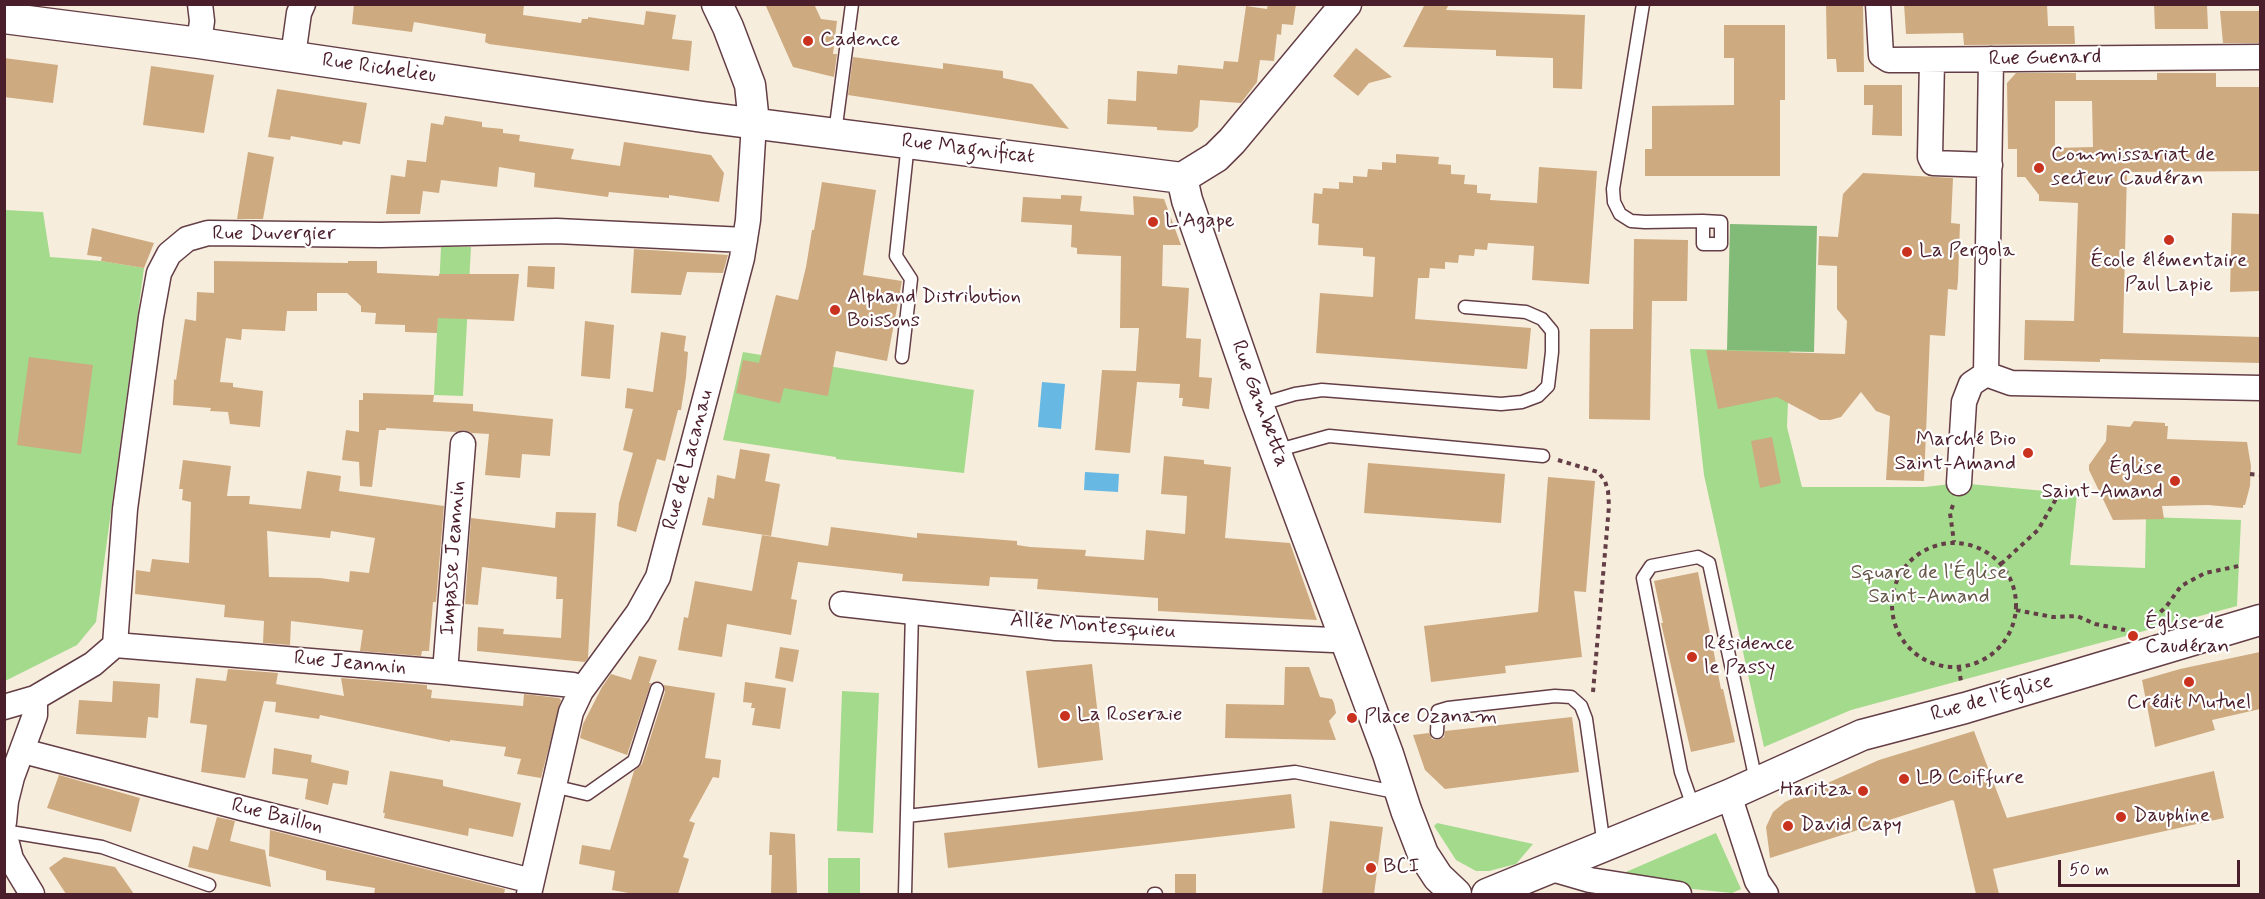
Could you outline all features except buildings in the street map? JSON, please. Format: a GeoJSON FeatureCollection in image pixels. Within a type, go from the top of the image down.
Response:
{"type":"FeatureCollection","features":[{"type":"Feature","properties":{"kind":"street"},"geometry":{"type":"LineString","coordinates":[[199,43],[202,21],[200,4]]}},
{"type":"Feature","properties":{"kind":"street"},"geometry":{"type":"LineString","coordinates":[[293,56],[299,13],[303,4]]}},
{"type":"Feature","properties":{"kind":"street","name":"Rue de Lacanau"},"geometry":{"type":"LineString","coordinates":[[530,887],[571,712],[581,691],[638,613],[658,577],[728,314],[745,240],[754,123],[748,78],[717,4]]}},
{"type":"Feature","properties":{"kind":"street"},"geometry":{"type":"LineString","coordinates":[[1182,178],[1216,157],[1232,141],[1346,4]]}},
{"type":"Feature","properties":{"kind":"street","name":"Rue Guenard"},"geometry":{"type":"LineString","coordinates":[[1878,4],[1881,55],[1889,60],[2260,57]]}},
{"type":"Feature","properties":{"kind":"street","name":"Rue Richelieu"},"geometry":{"type":"LineString","coordinates":[[4,18],[293,56],[754,123]]}},
{"type":"Feature","properties":{"kind":"street"},"geometry":{"type":"LineString","coordinates":[[1986,374],[1991,59]]}},
{"type":"Feature","properties":{"kind":"street"},"geometry":{"type":"LineString","coordinates":[[1932,61],[1930,157],[1933,163],[1990,165]]}},
{"type":"Feature","properties":{"kind":"street","name":"Rue Magnificat"},"geometry":{"type":"LineString","coordinates":[[754,123],[1182,178]]}},
{"type":"Feature","properties":{"kind":"street","name":"Rue Gambetta"},"geometry":{"type":"LineString","coordinates":[[1182,178],[1187,200],[1258,405],[1424,854],[1438,878],[1456,894]]}},
{"type":"Feature","properties":{"kind":"street","name":"Rue Duvergier"},"geometry":{"type":"LineString","coordinates":[[116,645],[125,509],[151,317],[159,273],[169,254],[187,239],[208,233],[380,235],[557,231],[745,240]]}},
{"type":"Feature","properties":{"kind":"street"},"geometry":{"type":"LineString","coordinates":[[1986,374],[2011,383],[2260,388]]}},
{"type":"Feature","properties":{"kind":"street"},"geometry":{"type":"LineString","coordinates":[[1959,483],[1964,402],[1971,384],[1986,374]]}},
{"type":"Feature","properties":{"kind":"street","name":"Impasse Jeannin"},"geometry":{"type":"LineString","coordinates":[[445,672],[463,444]]}},
{"type":"Feature","properties":{"kind":"street","name":"Allée Montesquieu"},"geometry":{"type":"LineString","coordinates":[[842,604],[1056,628],[1333,640],[1344,637]]}},
{"type":"Feature","properties":{"kind":"street","name":"Rue de l'Église"},"geometry":{"type":"LineString","coordinates":[[1487,894],[1694,810],[1862,735],[1965,708],[2260,620]]}},
{"type":"Feature","properties":{"kind":"street"},"geometry":{"type":"LineString","coordinates":[[4,707],[35,698],[93,664],[116,645]]}},
{"type":"Feature","properties":{"kind":"street","name":"Rue Jeannin"},"geometry":{"type":"LineString","coordinates":[[116,645],[445,672],[573,685],[581,691]]}},
{"type":"Feature","properties":{"kind":"street"},"geometry":{"type":"LineString","coordinates":[[4,822],[12,777],[35,715],[35,698]]}},
{"type":"Feature","properties":{"kind":"street","name":"Rue Baillon"},"geometry":{"type":"LineString","coordinates":[[23,751],[530,887]]}},
{"type":"Feature","properties":{"kind":"street"},"geometry":{"type":"LineString","coordinates":[[1729,795],[1756,890]]}},
{"type":"Feature","properties":{"kind":"street"},"geometry":{"type":"LineString","coordinates":[[4,832],[11,859],[32,894]]}},
{"type":"Feature","properties":{"kind":"street"},"geometry":{"type":"LineString","coordinates":[[1552,869],[1590,879],[1679,894]]}},
{"type":"Feature","properties":{"kind":"lane"},"geometry":{"type":"LineString","coordinates":[[835,133],[852,4]]}},
{"type":"Feature","properties":{"kind":"lane"},"geometry":{"type":"LineString","coordinates":[[1642,4],[1613,189],[1614,202],[1620,214],[1631,221],[1703,221]]}},
{"type":"Feature","properties":{"kind":"lane"},"geometry":{"type":"LineString","coordinates":[[902,357],[911,279],[896,256],[908,142]]}},
{"type":"Feature","properties":{"kind":"lane"},"geometry":{"type":"LineString","coordinates":[[1258,405],[1295,394],[1322,390],[1501,404],[1522,402],[1538,396],[1548,386],[1552,362],[1552,332],[1542,319],[1526,312],[1465,307]]}},
{"type":"Feature","properties":{"kind":"lane"},"geometry":{"type":"LineString","coordinates":[[1275,451],[1329,436],[1543,456]]}},
{"type":"Feature","properties":{"kind":"lane"},"geometry":{"type":"LineString","coordinates":[[1694,810],[1681,772],[1643,578],[1651,566],[1698,557],[1709,563],[1756,782]]}},
{"type":"Feature","properties":{"kind":"lane"},"geometry":{"type":"LineString","coordinates":[[905,894],[912,611]]}},
{"type":"Feature","properties":{"kind":"lane"},"geometry":{"type":"LineString","coordinates":[[553,786],[587,794],[634,761],[657,689]]}},
{"type":"Feature","properties":{"kind":"lane"},"geometry":{"type":"LineString","coordinates":[[1437,732],[1438,711],[1448,708],[1555,696],[1571,697],[1581,706],[1586,719],[1604,848]]}},
{"type":"Feature","properties":{"kind":"lane"},"geometry":{"type":"LineString","coordinates":[[907,816],[1295,772],[1401,793]]}},
{"type":"Feature","properties":{"kind":"lane"},"geometry":{"type":"LineString","coordinates":[[4,832],[102,848],[209,885]]}},
{"type":"Feature","properties":{"kind":"path"},"geometry":{"type":"LineString","coordinates":[[1543,456],[1598,472],[1605,481],[1608,491],[1608,518],[1592,706],[1586,719]]}},
{"type":"Feature","properties":{"kind":"path"},"geometry":{"type":"LineString","coordinates":[[2250,474],[2260,475]]}},
{"type":"Feature","properties":{"kind":"path"},"geometry":{"type":"LineString","coordinates":[[1954,542],[1950,513],[1959,483]]}},
{"type":"Feature","properties":{"kind":"path"},"geometry":{"type":"LineString","coordinates":[[2001,564],[2038,530],[2060,492]]}},
{"type":"Feature","properties":{"kind":"path"},"geometry":{"type":"LineString","coordinates":[[1954,542],[1978,547],[2001,564],[2014,589],[2016,610],[2009,635],[1992,654],[1959,668],[1928,662],[1904,642],[1893,622],[1893,593],[1902,570],[1917,554],[1938,544],[1954,542]]}},
{"type":"Feature","properties":{"kind":"path"},"geometry":{"type":"LineString","coordinates":[[2140,626],[2149,623],[2166,607],[2181,586],[2205,573],[2239,566]]}},
{"type":"Feature","properties":{"kind":"path"},"geometry":{"type":"LineString","coordinates":[[2016,610],[2053,616],[2077,616],[2095,624],[2123,630],[2132,628]]}},
{"type":"Feature","properties":{"kind":"green space"},"geometry":{"type":"Polygon","coordinates":[[[5,210],[43,212],[50,257],[101,261],[144,268],[96,622],[77,645],[5,681],[5,210]]]}},
{"type":"Feature","properties":{"kind":"green space"},"geometry":{"type":"Polygon","coordinates":[[[1730,224],[1817,226],[1814,352],[1727,350],[1730,224]]]}},
{"type":"Feature","properties":{"kind":"green space"},"geometry":{"type":"Polygon","coordinates":[[[441,247],[471,247],[463,396],[434,395],[441,247]]]}},
{"type":"Feature","properties":{"kind":"green space","name":"Square de l'Église Saint-Amand"},"geometry":{"type":"Polygon","coordinates":[[[1690,349],[1790,351],[1787,427],[1802,487],[1925,487],[1959,483],[2077,494],[2070,565],[2145,568],[2146,517],[2241,520],[2237,606],[1851,710],[1764,747],[1704,475],[1690,349]]]}},
{"type":"Feature","properties":{"kind":"green space"},"geometry":{"type":"Polygon","coordinates":[[[743,352],[974,390],[964,473],[836,459],[836,457],[723,440],[743,352]]]}},
{"type":"Feature","properties":{"kind":"green space"},"geometry":{"type":"Polygon","coordinates":[[[842,691],[879,693],[873,833],[837,831],[842,691]]]}},
{"type":"Feature","properties":{"kind":"green space"},"geometry":{"type":"Polygon","coordinates":[[[1437,823],[1533,844],[1516,864],[1489,871],[1476,871],[1456,860],[1434,826],[1437,823]]]}},
{"type":"Feature","properties":{"kind":"green space"},"geometry":{"type":"Polygon","coordinates":[[[1716,833],[1741,889],[1732,893],[1634,883],[1612,878],[1716,833]]]}},
{"type":"Feature","properties":{"kind":"green space"},"geometry":{"type":"Polygon","coordinates":[[[828,858],[860,858],[860,894],[828,894],[828,858]]]}},
{"type":"Feature","properties":{"kind":"water"},"geometry":{"type":"Polygon","coordinates":[[[1042,382],[1065,384],[1061,429],[1038,427],[1042,382]]]}},
{"type":"Feature","properties":{"kind":"water"},"geometry":{"type":"Polygon","coordinates":[[[1085,472],[1119,474],[1118,492],[1084,490],[1085,472]]]}},
{"type":"Feature","properties":{"kind":"place","name":"Cadence"},"geometry":{"type":"Point","coordinates":[808,41]}},
{"type":"Feature","properties":{"kind":"place","name":"Commissariat de secteur Caudéran"},"geometry":{"type":"Point","coordinates":[2039,168]}},
{"type":"Feature","properties":{"kind":"place","name":"L'Agape"},"geometry":{"type":"Point","coordinates":[1153,222]}},
{"type":"Feature","properties":{"kind":"place","name":"École élémentaire Paul Lapie"},"geometry":{"type":"Point","coordinates":[2169,240]}},
{"type":"Feature","properties":{"kind":"place","name":"La Pergola"},"geometry":{"type":"Point","coordinates":[1907,252]}},
{"type":"Feature","properties":{"kind":"place","name":"Alphand Distribution Boissons"},"geometry":{"type":"Point","coordinates":[835,310]}},
{"type":"Feature","properties":{"kind":"place","name":"Marché Bio Saint-Amand"},"geometry":{"type":"Point","coordinates":[2028,453]}},
{"type":"Feature","properties":{"kind":"place","name":"Église Saint-Amand"},"geometry":{"type":"Point","coordinates":[2175,481]}},
{"type":"Feature","properties":{"kind":"place","name":"Église de Caudéran"},"geometry":{"type":"Point","coordinates":[2133,636]}},
{"type":"Feature","properties":{"kind":"place","name":"Résidence le Passy"},"geometry":{"type":"Point","coordinates":[1692,657]}},
{"type":"Feature","properties":{"kind":"place","name":"Crédit Mutuel"},"geometry":{"type":"Point","coordinates":[2189,682]}},
{"type":"Feature","properties":{"kind":"place","name":"La Roseraie"},"geometry":{"type":"Point","coordinates":[1065,716]}},
{"type":"Feature","properties":{"kind":"place","name":"Place Ozanam"},"geometry":{"type":"Point","coordinates":[1352,718]}},
{"type":"Feature","properties":{"kind":"place","name":"LB Coiffure"},"geometry":{"type":"Point","coordinates":[1904,779]}},
{"type":"Feature","properties":{"kind":"place","name":"Haritza"},"geometry":{"type":"Point","coordinates":[1863,791]}},
{"type":"Feature","properties":{"kind":"place","name":"Dauphine"},"geometry":{"type":"Point","coordinates":[2121,817]}},
{"type":"Feature","properties":{"kind":"place","name":"David Capy"},"geometry":{"type":"Point","coordinates":[1788,826]}},
{"type":"Feature","properties":{"kind":"place","name":"BCI"},"geometry":{"type":"Point","coordinates":[1371,868]}}]}
